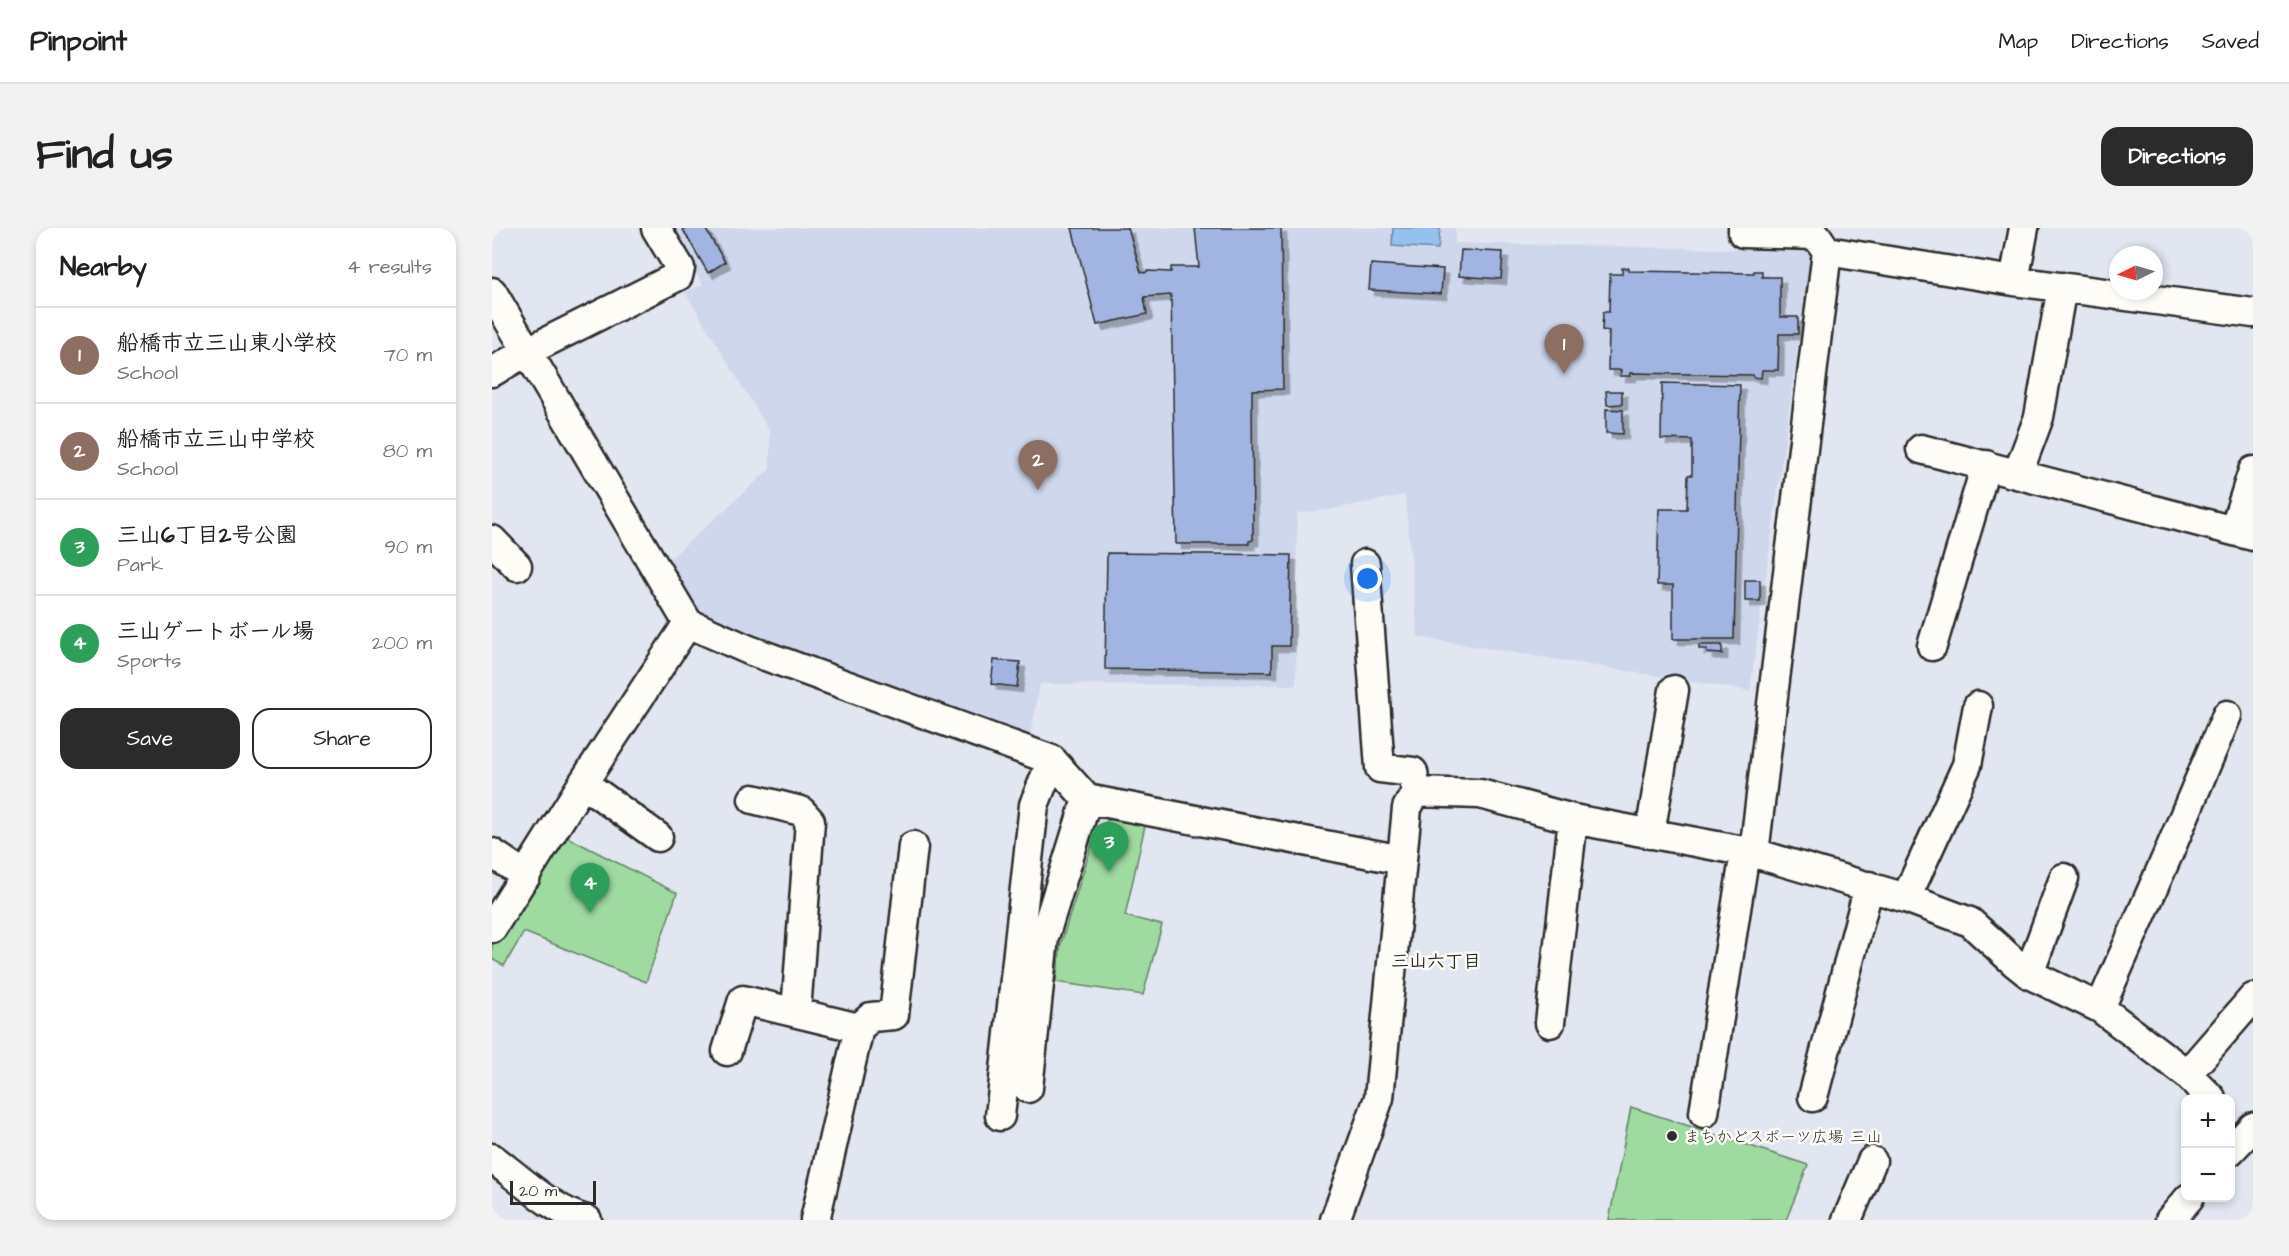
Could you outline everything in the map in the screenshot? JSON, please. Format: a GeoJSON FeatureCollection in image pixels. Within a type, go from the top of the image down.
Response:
{"type":"FeatureCollection","features":[{"type":"Feature","properties":{"kind":"street"},"geometry":{"type":"LineString","coordinates":[[492,372],[526,352],[678,276],[680,268],[657,228]]}},
{"type":"Feature","properties":{"kind":"street"},"geometry":{"type":"LineString","coordinates":[[1704,1113],[1749,853],[1827,251],[1816,235],[1743,233],[1743,228]]}},
{"type":"Feature","properties":{"kind":"street"},"geometry":{"type":"LineString","coordinates":[[2014,281],[2024,228]]}},
{"type":"Feature","properties":{"kind":"street"},"geometry":{"type":"LineString","coordinates":[[1827,251],[2014,281],[2253,313]]}},
{"type":"Feature","properties":{"kind":"street"},"geometry":{"type":"LineString","coordinates":[[2018,473],[2039,417],[2062,287]]}},
{"type":"Feature","properties":{"kind":"street"},"geometry":{"type":"LineString","coordinates":[[492,292],[688,623],[750,650],[1052,760],[1088,799],[1402,860]]}},
{"type":"Feature","properties":{"kind":"street"},"geometry":{"type":"LineString","coordinates":[[1921,449],[2243,533],[2253,471]]}},
{"type":"Feature","properties":{"kind":"street"},"geometry":{"type":"LineString","coordinates":[[1932,646],[1986,465]]}},
{"type":"Feature","properties":{"kind":"street"},"geometry":{"type":"LineString","coordinates":[[492,540],[517,566]]}},
{"type":"Feature","properties":{"kind":"street"},"geometry":{"type":"LineString","coordinates":[[1335,1220],[1379,1098],[1407,807],[1416,792],[1413,772],[1380,768],[1365,564]]}},
{"type":"Feature","properties":{"kind":"street"},"geometry":{"type":"LineString","coordinates":[[492,928],[583,783],[688,623]]}},
{"type":"Feature","properties":{"kind":"street"},"geometry":{"type":"LineString","coordinates":[[1650,834],[1674,690]]}},
{"type":"Feature","properties":{"kind":"street"},"geometry":{"type":"LineString","coordinates":[[1906,897],[1967,765],[1978,706]]}},
{"type":"Feature","properties":{"kind":"street"},"geometry":{"type":"LineString","coordinates":[[2100,1008],[2227,715]]}},
{"type":"Feature","properties":{"kind":"street"},"geometry":{"type":"LineString","coordinates":[[1000,1116],[1034,805],[1052,760]]}},
{"type":"Feature","properties":{"kind":"street"},"geometry":{"type":"LineString","coordinates":[[583,783],[658,837]]}},
{"type":"Feature","properties":{"kind":"street"},"geometry":{"type":"LineString","coordinates":[[1416,792],[1480,794],[1574,819],[1749,853],[1906,897],[1970,922],[2029,974],[2100,1008],[2187,1074],[2207,1094]]}},
{"type":"Feature","properties":{"kind":"street"},"geometry":{"type":"LineString","coordinates":[[753,799],[801,811],[810,821],[796,1012]]}},
{"type":"Feature","properties":{"kind":"street"},"geometry":{"type":"LineString","coordinates":[[1028,1088],[1044,937],[1088,799]]}},
{"type":"Feature","properties":{"kind":"street"},"geometry":{"type":"LineString","coordinates":[[1550,1023],[1574,819]]}},
{"type":"Feature","properties":{"kind":"street"},"geometry":{"type":"LineString","coordinates":[[815,1220],[858,1028],[871,1017],[894,1015],[913,846]]}},
{"type":"Feature","properties":{"kind":"street"},"geometry":{"type":"LineString","coordinates":[[492,853],[526,876]]}},
{"type":"Feature","properties":{"kind":"street"},"geometry":{"type":"LineString","coordinates":[[2029,974],[2064,878]]}},
{"type":"Feature","properties":{"kind":"street"},"geometry":{"type":"LineString","coordinates":[[1813,1097],[1869,886]]}},
{"type":"Feature","properties":{"kind":"street"},"geometry":{"type":"LineString","coordinates":[[2187,1074],[2253,998]]}},
{"type":"Feature","properties":{"kind":"street"},"geometry":{"type":"LineString","coordinates":[[727,1051],[743,1000],[858,1028]]}},
{"type":"Feature","properties":{"kind":"street"},"geometry":{"type":"LineString","coordinates":[[492,1158],[543,1197],[576,1217],[587,1220]]}},
{"type":"Feature","properties":{"kind":"street"},"geometry":{"type":"LineString","coordinates":[[1847,1220],[1872,1161]]}},
{"type":"Feature","properties":{"kind":"street"},"geometry":{"type":"LineString","coordinates":[[2170,1220],[2185,1202]]}},
{"type":"Feature","properties":{"kind":"shaded area"},"geometry":{"type":"Polygon","coordinates":[[[671,228],[1455,228],[1455,243],[1811,251],[1750,691],[1418,637],[1405,495],[1328,510],[1297,513],[1296,685],[1040,684],[1030,737],[751,638],[690,609],[661,567],[770,469],[770,432],[685,292],[703,285],[671,228]]]}},
{"type":"Feature","properties":{"kind":"green space"},"geometry":{"type":"Polygon","coordinates":[[[1115,816],[1146,821],[1125,916],[1162,925],[1143,995],[1056,982],[1061,943],[1097,828],[1115,816]]]}},
{"type":"Feature","properties":{"kind":"green space"},"geometry":{"type":"Polygon","coordinates":[[[559,833],[677,893],[646,982],[524,932],[504,966],[492,959],[492,942],[559,833]]]}},
{"type":"Feature","properties":{"kind":"green space","name":"まちかどスポーツ広場 三山"},"geometry":{"type":"Polygon","coordinates":[[[1631,1107],[1808,1165],[1786,1220],[1609,1220],[1631,1107]]]}},
{"type":"Feature","properties":{"kind":"water"},"geometry":{"type":"Polygon","coordinates":[[[1393,228],[1440,228],[1438,249],[1392,246],[1393,228]]]}},
{"type":"Feature","properties":{"kind":"building"},"geometry":{"type":"Polygon","coordinates":[[[682,228],[705,228],[725,262],[708,273],[682,228]]]}},
{"type":"Feature","properties":{"kind":"building"},"geometry":{"type":"Polygon","coordinates":[[[1072,228],[1128,228],[1141,272],[1145,273],[1147,271],[1171,272],[1171,267],[1199,267],[1195,228],[1281,228],[1283,389],[1252,390],[1253,540],[1249,541],[1249,544],[1176,544],[1171,295],[1144,297],[1147,314],[1097,325],[1072,228]]]}},
{"type":"Feature","properties":{"kind":"building"},"geometry":{"type":"Polygon","coordinates":[[[1461,250],[1503,252],[1501,279],[1459,276],[1461,250]]]}},
{"type":"Feature","properties":{"kind":"building"},"geometry":{"type":"Polygon","coordinates":[[[1371,264],[1443,269],[1441,294],[1369,290],[1371,264]]]}},
{"type":"Feature","properties":{"kind":"building"},"geometry":{"type":"Polygon","coordinates":[[[1622,268],[1629,268],[1629,271],[1754,273],[1754,271],[1762,271],[1762,277],[1780,277],[1780,317],[1798,317],[1798,334],[1779,334],[1778,370],[1762,370],[1761,378],[1753,377],[1753,375],[1630,373],[1631,376],[1620,376],[1621,370],[1608,370],[1609,331],[1602,330],[1603,312],[1609,312],[1610,274],[1622,274],[1622,268]]]}},
{"type":"Feature","properties":{"kind":"building"},"geometry":{"type":"Polygon","coordinates":[[[1662,383],[1740,385],[1734,639],[1673,639],[1673,585],[1657,585],[1659,509],[1687,509],[1688,475],[1692,475],[1692,440],[1661,439],[1662,383]]]}},
{"type":"Feature","properties":{"kind":"building"},"geometry":{"type":"Polygon","coordinates":[[[1606,391],[1622,391],[1622,404],[1607,405],[1606,391]]]}},
{"type":"Feature","properties":{"kind":"building"},"geometry":{"type":"Polygon","coordinates":[[[1606,409],[1623,410],[1623,434],[1606,433],[1606,409]]]}},
{"type":"Feature","properties":{"kind":"building"},"geometry":{"type":"Polygon","coordinates":[[[1107,553],[1291,555],[1289,646],[1272,646],[1272,672],[1105,669],[1107,553]]]}},
{"type":"Feature","properties":{"kind":"building"},"geometry":{"type":"Polygon","coordinates":[[[1745,580],[1760,580],[1760,601],[1745,601],[1745,580]]]}},
{"type":"Feature","properties":{"kind":"building"},"geometry":{"type":"Polygon","coordinates":[[[1699,645],[1722,645],[1722,654],[1707,653],[1707,649],[1699,649],[1699,645]]]}},
{"type":"Feature","properties":{"kind":"building"},"geometry":{"type":"Polygon","coordinates":[[[994,660],[1020,662],[1017,687],[991,684],[994,660]]]}},
{"type":"Feature","properties":{"kind":"place","name":"船橋市立三山東小学校"},"geometry":{"type":"Point","coordinates":[1564,374]}},
{"type":"Feature","properties":{"kind":"place","name":"船橋市立三山中学校"},"geometry":{"type":"Point","coordinates":[1038,490]}},
{"type":"Feature","properties":{"kind":"place","name":"三山6丁目2号公園"},"geometry":{"type":"Point","coordinates":[1109,872]}},
{"type":"Feature","properties":{"kind":"place","name":"三山ゲートボール場"},"geometry":{"type":"Point","coordinates":[590,913]}},
{"type":"Feature","properties":{"kind":"place","name":"まちかどスポーツ広場 三山"},"geometry":{"type":"Point","coordinates":[1672,1136]}},
{"type":"Feature","properties":{"kind":"district","name":"三山六丁目"},"geometry":{"type":"Point","coordinates":[1436,961]}}]}
